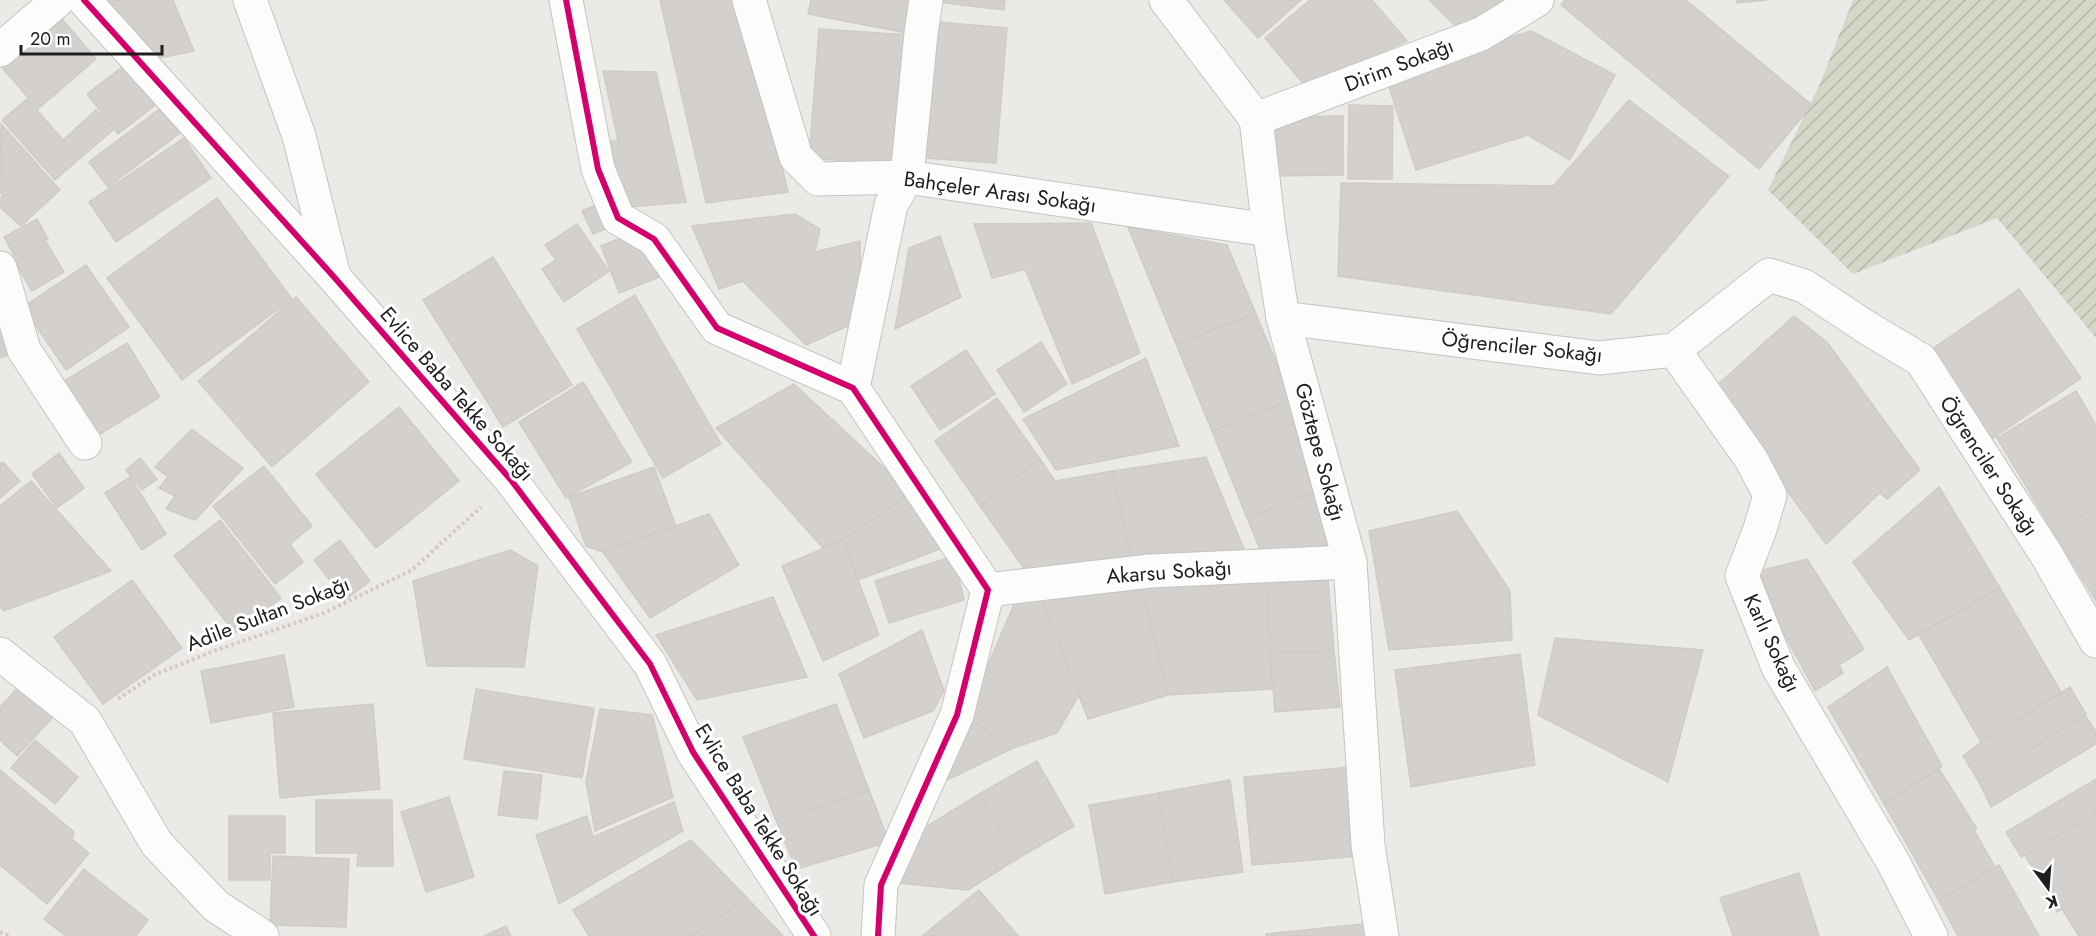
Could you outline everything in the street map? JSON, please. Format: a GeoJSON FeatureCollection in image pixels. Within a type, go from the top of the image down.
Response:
{"type":"FeatureCollection","features":[{"type":"Feature","properties":{"kind":"street"},"geometry":{"type":"LineString","coordinates":[[0,50],[58,0]]}},
{"type":"Feature","properties":{"kind":"street","name":"Evlice Baba Tekke Sokağı"},"geometry":{"type":"LineString","coordinates":[[84,0],[334,277],[511,480],[650,664],[693,752],[814,936]]}},
{"type":"Feature","properties":{"kind":"street"},"geometry":{"type":"LineString","coordinates":[[250,0],[299,136],[334,277]]}},
{"type":"Feature","properties":{"kind":"street"},"geometry":{"type":"LineString","coordinates":[[566,0],[598,169],[618,218],[654,238],[717,328],[853,388],[988,590],[957,715],[881,885],[878,936]]}},
{"type":"Feature","properties":{"kind":"street","name":"Bahçeler Arası Sokağı"},"geometry":{"type":"LineString","coordinates":[[749,0],[796,157],[818,179],[907,177],[1269,230]]}},
{"type":"Feature","properties":{"kind":"street"},"geometry":{"type":"LineString","coordinates":[[853,388],[891,206],[907,177],[926,0]]}},
{"type":"Feature","properties":{"kind":"street"},"geometry":{"type":"LineString","coordinates":[[1166,0],[1256,119]]}},
{"type":"Feature","properties":{"kind":"street","name":"Dirim Sokağı"},"geometry":{"type":"LineString","coordinates":[[1256,119],[1481,34],[1536,0]]}},
{"type":"Feature","properties":{"kind":"street","name":"Göztepe Sokağı"},"geometry":{"type":"LineString","coordinates":[[1256,119],[1269,230],[1283,318],[1350,562],[1368,845],[1382,936]]}},
{"type":"Feature","properties":{"kind":"street"},"geometry":{"type":"LineString","coordinates":[[0,268],[24,350],[85,443]]}},
{"type":"Feature","properties":{"kind":"street","name":"Öğrenciler Sokağı"},"geometry":{"type":"LineString","coordinates":[[1283,318],[1599,358],[1674,350],[1769,275],[1804,286],[1921,360],[2046,554],[2096,641]]}},
{"type":"Feature","properties":{"kind":"street","name":"Karlı Sokağı"},"geometry":{"type":"LineString","coordinates":[[1674,350],[1751,459],[1770,495],[1742,576],[1778,667],[1893,862],[1931,936]]}},
{"type":"Feature","properties":{"kind":"street","name":"Akarsu Sokağı"},"geometry":{"type":"LineString","coordinates":[[988,590],[1150,571],[1350,562]]}},
{"type":"Feature","properties":{"kind":"street"},"geometry":{"type":"LineString","coordinates":[[0,654],[85,721],[157,844],[216,906],[262,936]]}},
{"type":"Feature","properties":{"kind":"path"},"geometry":{"type":"LineString","coordinates":[[0,932],[10,936]]}},
{"type":"Feature","properties":{"kind":"shaded area"},"geometry":{"type":"Polygon","coordinates":[[[1853,0],[2096,0],[2096,338],[1997,218],[1853,274],[1768,190],[1819,86],[1853,0]]]}},
{"type":"Feature","properties":{"kind":"building"},"geometry":{"type":"Polygon","coordinates":[[[108,0],[173,0],[194,51],[145,61],[108,0]]]}},
{"type":"Feature","properties":{"kind":"building"},"geometry":{"type":"Polygon","coordinates":[[[660,0],[743,0],[788,192],[706,203],[660,0]]]}},
{"type":"Feature","properties":{"kind":"building"},"geometry":{"type":"Polygon","coordinates":[[[811,0],[918,0],[912,34],[808,14],[811,0]]]}},
{"type":"Feature","properties":{"kind":"building"},"geometry":{"type":"Polygon","coordinates":[[[937,0],[1005,0],[1004,10],[936,2],[937,0]]]}},
{"type":"Feature","properties":{"kind":"building"},"geometry":{"type":"Polygon","coordinates":[[[1224,0],[1301,0],[1258,38],[1224,0]]]}},
{"type":"Feature","properties":{"kind":"building"},"geometry":{"type":"Polygon","coordinates":[[[1310,0],[1372,0],[1407,41],[1306,87],[1265,38],[1310,0]]]}},
{"type":"Feature","properties":{"kind":"building"},"geometry":{"type":"Polygon","coordinates":[[[1429,0],[1504,0],[1510,7],[1461,31],[1429,0]]]}},
{"type":"Feature","properties":{"kind":"building"},"geometry":{"type":"Polygon","coordinates":[[[1565,0],[1686,0],[1812,105],[1759,169],[1561,5],[1565,0]]]}},
{"type":"Feature","properties":{"kind":"building"},"geometry":{"type":"Polygon","coordinates":[[[1736,0],[1767,0],[1737,3],[1736,0]]]}},
{"type":"Feature","properties":{"kind":"building"},"geometry":{"type":"Polygon","coordinates":[[[58,14],[96,59],[38,109],[0,65],[58,14]]]}},
{"type":"Feature","properties":{"kind":"building"},"geometry":{"type":"Polygon","coordinates":[[[938,22],[1007,28],[996,163],[926,158],[938,22]]]}},
{"type":"Feature","properties":{"kind":"building"},"geometry":{"type":"Polygon","coordinates":[[[819,29],[910,35],[899,165],[809,158],[819,29]]]}},
{"type":"Feature","properties":{"kind":"building"},"geometry":{"type":"Polygon","coordinates":[[[1531,31],[1615,75],[1570,160],[1528,135],[1416,170],[1385,75],[1531,31]]]}},
{"type":"Feature","properties":{"kind":"building"},"geometry":{"type":"Polygon","coordinates":[[[125,65],[155,105],[118,134],[87,94],[125,65]]]}},
{"type":"Feature","properties":{"kind":"building"},"geometry":{"type":"Polygon","coordinates":[[[603,71],[656,72],[686,202],[619,208],[597,144],[618,140],[603,71]]]}},
{"type":"Feature","properties":{"kind":"building"},"geometry":{"type":"Polygon","coordinates":[[[27,99],[63,140],[96,110],[114,129],[55,180],[2,120],[27,99]]]}},
{"type":"Feature","properties":{"kind":"building"},"geometry":{"type":"Polygon","coordinates":[[[1629,100],[1729,176],[1611,314],[1338,276],[1341,183],[1553,186],[1629,100]]]}},
{"type":"Feature","properties":{"kind":"building"},"geometry":{"type":"Polygon","coordinates":[[[1349,105],[1393,106],[1392,179],[1348,179],[1349,105]]]}},
{"type":"Feature","properties":{"kind":"building"},"geometry":{"type":"Polygon","coordinates":[[[161,108],[180,133],[108,187],[89,162],[161,108]]]}},
{"type":"Feature","properties":{"kind":"building"},"geometry":{"type":"Polygon","coordinates":[[[1343,116],[1343,175],[1269,176],[1268,117],[1343,116]]]}},
{"type":"Feature","properties":{"kind":"building"},"geometry":{"type":"Polygon","coordinates":[[[1,124],[60,190],[21,226],[0,207],[0,198],[3,195],[0,192],[1,124]]]}},
{"type":"Feature","properties":{"kind":"building"},"geometry":{"type":"Polygon","coordinates":[[[184,138],[211,178],[116,242],[89,202],[184,138]]]}},
{"type":"Feature","properties":{"kind":"building"},"geometry":{"type":"Polygon","coordinates":[[[217,198],[292,299],[182,380],[107,278],[217,198]]]}},
{"type":"Feature","properties":{"kind":"building"},"geometry":{"type":"Polygon","coordinates":[[[601,203],[612,226],[593,234],[582,211],[601,203]]]}},
{"type":"Feature","properties":{"kind":"building"},"geometry":{"type":"Polygon","coordinates":[[[795,214],[820,229],[815,252],[860,241],[861,320],[806,345],[743,281],[719,289],[692,226],[795,214]]]}},
{"type":"Feature","properties":{"kind":"building"},"geometry":{"type":"Polygon","coordinates":[[[37,219],[48,239],[15,257],[4,237],[37,219]]]}},
{"type":"Feature","properties":{"kind":"building"},"geometry":{"type":"Polygon","coordinates":[[[1091,223],[1140,353],[1072,384],[1025,269],[992,278],[974,224],[1091,223]]]}},
{"type":"Feature","properties":{"kind":"building"},"geometry":{"type":"Polygon","coordinates":[[[577,224],[609,271],[564,302],[542,269],[556,260],[545,245],[577,224]]]}},
{"type":"Feature","properties":{"kind":"building"},"geometry":{"type":"Polygon","coordinates":[[[1128,227],[1227,245],[1256,314],[1176,344],[1128,227]]]}},
{"type":"Feature","properties":{"kind":"building"},"geometry":{"type":"Polygon","coordinates":[[[634,233],[675,271],[619,293],[601,246],[634,233]]]}},
{"type":"Feature","properties":{"kind":"building"},"geometry":{"type":"Polygon","coordinates":[[[940,236],[961,297],[895,329],[909,248],[940,236]]]}},
{"type":"Feature","properties":{"kind":"building"},"geometry":{"type":"Polygon","coordinates":[[[46,242],[64,272],[32,291],[14,260],[46,242]]]}},
{"type":"Feature","properties":{"kind":"building"},"geometry":{"type":"Polygon","coordinates":[[[493,257],[572,385],[503,427],[423,300],[493,257]]]}},
{"type":"Feature","properties":{"kind":"building"},"geometry":{"type":"Polygon","coordinates":[[[86,265],[129,327],[66,370],[23,307],[86,265]]]}},
{"type":"Feature","properties":{"kind":"building"},"geometry":{"type":"Polygon","coordinates":[[[2019,289],[2081,378],[1989,441],[1928,352],[2019,289]]]}},
{"type":"Feature","properties":{"kind":"building"},"geometry":{"type":"Polygon","coordinates":[[[635,295],[721,444],[663,478],[577,329],[635,295]]]}},
{"type":"Feature","properties":{"kind":"building"},"geometry":{"type":"Polygon","coordinates":[[[296,297],[369,382],[272,467],[198,381],[296,297]]]}},
{"type":"Feature","properties":{"kind":"building"},"geometry":{"type":"Polygon","coordinates":[[[1256,314],[1292,400],[1212,431],[1176,344],[1256,314]]]}},
{"type":"Feature","properties":{"kind":"building"},"geometry":{"type":"Polygon","coordinates":[[[1794,316],[1827,342],[1920,470],[1887,499],[1880,493],[1826,544],[1713,389],[1794,316]]]}},
{"type":"Feature","properties":{"kind":"building"},"geometry":{"type":"Polygon","coordinates":[[[0,317],[13,353],[0,358],[0,317]]]}},
{"type":"Feature","properties":{"kind":"building"},"geometry":{"type":"Polygon","coordinates":[[[1041,342],[1067,384],[1024,412],[997,370],[1041,342]]]}},
{"type":"Feature","properties":{"kind":"building"},"geometry":{"type":"Polygon","coordinates":[[[127,343],[160,397],[92,439],[59,384],[127,343]]]}},
{"type":"Feature","properties":{"kind":"building"},"geometry":{"type":"Polygon","coordinates":[[[966,350],[995,394],[940,430],[911,386],[966,350]]]}},
{"type":"Feature","properties":{"kind":"building"},"geometry":{"type":"Polygon","coordinates":[[[1146,358],[1179,446],[1056,470],[1023,419],[1146,358]]]}},
{"type":"Feature","properties":{"kind":"building"},"geometry":{"type":"Polygon","coordinates":[[[583,382],[632,462],[566,498],[519,422],[583,382]]]}},
{"type":"Feature","properties":{"kind":"building"},"geometry":{"type":"Polygon","coordinates":[[[794,384],[911,493],[843,540],[823,548],[716,428],[794,384]]]}},
{"type":"Feature","properties":{"kind":"building"},"geometry":{"type":"Polygon","coordinates":[[[2076,391],[2096,425],[2096,508],[2054,533],[1997,438],[2076,391]]]}},
{"type":"Feature","properties":{"kind":"building"},"geometry":{"type":"Polygon","coordinates":[[[997,398],[1040,459],[980,506],[935,441],[997,398]]]}},
{"type":"Feature","properties":{"kind":"building"},"geometry":{"type":"Polygon","coordinates":[[[1292,400],[1328,487],[1247,518],[1212,431],[1292,400]]]}},
{"type":"Feature","properties":{"kind":"building"},"geometry":{"type":"Polygon","coordinates":[[[399,407],[459,481],[376,548],[316,474],[399,407]]]}},
{"type":"Feature","properties":{"kind":"building"},"geometry":{"type":"Polygon","coordinates":[[[192,429],[243,468],[195,520],[166,509],[175,496],[159,488],[168,477],[155,467],[192,429]]]}},
{"type":"Feature","properties":{"kind":"building"},"geometry":{"type":"Polygon","coordinates":[[[59,453],[84,488],[57,508],[32,474],[59,453]]]}},
{"type":"Feature","properties":{"kind":"building"},"geometry":{"type":"Polygon","coordinates":[[[1206,457],[1246,554],[1133,566],[1112,471],[1206,457]]]}},
{"type":"Feature","properties":{"kind":"building"},"geometry":{"type":"Polygon","coordinates":[[[140,458],[157,479],[142,490],[126,470],[140,458]]]}},
{"type":"Feature","properties":{"kind":"building"},"geometry":{"type":"Polygon","coordinates":[[[1040,459],[1055,481],[1112,471],[1133,566],[1030,577],[980,506],[1040,459]]]}},
{"type":"Feature","properties":{"kind":"building"},"geometry":{"type":"Polygon","coordinates":[[[3,462],[20,481],[0,498],[0,464],[3,462]]]}},
{"type":"Feature","properties":{"kind":"building"},"geometry":{"type":"Polygon","coordinates":[[[264,466],[312,526],[290,544],[303,562],[275,584],[213,506],[264,466]]]}},
{"type":"Feature","properties":{"kind":"building"},"geometry":{"type":"Polygon","coordinates":[[[654,467],[676,526],[603,552],[586,546],[569,497],[654,467]]]}},
{"type":"Feature","properties":{"kind":"building"},"geometry":{"type":"Polygon","coordinates":[[[130,477],[166,534],[142,550],[105,493],[130,477]]]}},
{"type":"Feature","properties":{"kind":"building"},"geometry":{"type":"Polygon","coordinates":[[[31,481],[111,571],[4,611],[0,607],[0,506],[31,481]]]}},
{"type":"Feature","properties":{"kind":"building"},"geometry":{"type":"Polygon","coordinates":[[[1328,487],[1338,549],[1264,559],[1247,518],[1328,487]]]}},
{"type":"Feature","properties":{"kind":"building"},"geometry":{"type":"Polygon","coordinates":[[[1939,487],[2000,588],[1909,640],[1853,562],[1939,487]]]}},
{"type":"Feature","properties":{"kind":"building"},"geometry":{"type":"Polygon","coordinates":[[[911,493],[940,549],[858,580],[843,540],[911,493]]]}},
{"type":"Feature","properties":{"kind":"building"},"geometry":{"type":"Polygon","coordinates":[[[2096,508],[2096,601],[2054,533],[2096,508]]]}},
{"type":"Feature","properties":{"kind":"building"},"geometry":{"type":"Polygon","coordinates":[[[1457,511],[1510,591],[1512,640],[1389,650],[1369,531],[1457,511]]]}},
{"type":"Feature","properties":{"kind":"building"},"geometry":{"type":"Polygon","coordinates":[[[709,514],[739,565],[650,618],[603,552],[709,514]]]}},
{"type":"Feature","properties":{"kind":"building"},"geometry":{"type":"Polygon","coordinates":[[[220,520],[281,598],[235,633],[174,556],[220,520]]]}},
{"type":"Feature","properties":{"kind":"building"},"geometry":{"type":"Polygon","coordinates":[[[340,540],[370,581],[345,600],[314,560],[340,540]]]}},
{"type":"Feature","properties":{"kind":"building"},"geometry":{"type":"Polygon","coordinates":[[[843,540],[879,635],[823,661],[782,566],[843,540]]]}},
{"type":"Feature","properties":{"kind":"building"},"geometry":{"type":"Polygon","coordinates":[[[510,550],[538,566],[524,667],[427,666],[413,581],[510,550]]]}},
{"type":"Feature","properties":{"kind":"building"},"geometry":{"type":"Polygon","coordinates":[[[954,556],[964,600],[889,623],[875,581],[954,556]]]}},
{"type":"Feature","properties":{"kind":"building"},"geometry":{"type":"Polygon","coordinates":[[[1807,559],[1864,649],[1839,665],[1843,673],[1815,691],[1751,573],[1807,559]]]}},
{"type":"Feature","properties":{"kind":"building"},"geometry":{"type":"Polygon","coordinates":[[[132,580],[182,648],[103,704],[54,637],[132,580]]]}},
{"type":"Feature","properties":{"kind":"building"},"geometry":{"type":"Polygon","coordinates":[[[1328,580],[1334,651],[1270,653],[1266,582],[1328,580]]]}},
{"type":"Feature","properties":{"kind":"building"},"geometry":{"type":"Polygon","coordinates":[[[1266,582],[1272,689],[1168,695],[1141,584],[1266,582]]]}},
{"type":"Feature","properties":{"kind":"building"},"geometry":{"type":"Polygon","coordinates":[[[1141,584],[1168,695],[1088,719],[1041,597],[1141,584]]]}},
{"type":"Feature","properties":{"kind":"building"},"geometry":{"type":"Polygon","coordinates":[[[2000,588],[2061,692],[1981,742],[1919,635],[2000,588]]]}},
{"type":"Feature","properties":{"kind":"building"},"geometry":{"type":"Polygon","coordinates":[[[773,597],[807,677],[697,700],[656,635],[773,597]]]}},
{"type":"Feature","properties":{"kind":"building"},"geometry":{"type":"Polygon","coordinates":[[[1041,597],[1079,695],[1057,733],[1011,749],[966,716],[1015,602],[1041,597]]]}},
{"type":"Feature","properties":{"kind":"building"},"geometry":{"type":"Polygon","coordinates":[[[922,630],[944,691],[933,711],[864,738],[839,674],[922,630]]]}},
{"type":"Feature","properties":{"kind":"building"},"geometry":{"type":"Polygon","coordinates":[[[1555,638],[1703,650],[1668,782],[1538,715],[1555,638]]]}},
{"type":"Feature","properties":{"kind":"building"},"geometry":{"type":"Polygon","coordinates":[[[1334,651],[1340,707],[1275,712],[1270,653],[1334,651]]]}},
{"type":"Feature","properties":{"kind":"building"},"geometry":{"type":"Polygon","coordinates":[[[1520,654],[1535,765],[1411,787],[1395,670],[1520,654]]]}},
{"type":"Feature","properties":{"kind":"building"},"geometry":{"type":"Polygon","coordinates":[[[284,655],[294,707],[211,723],[201,671],[284,655]]]}},
{"type":"Feature","properties":{"kind":"building"},"geometry":{"type":"Polygon","coordinates":[[[1887,667],[1942,766],[1884,804],[1828,707],[1887,667]]]}},
{"type":"Feature","properties":{"kind":"building"},"geometry":{"type":"Polygon","coordinates":[[[20,685],[54,716],[17,756],[0,740],[0,707],[20,685]]]}},
{"type":"Feature","properties":{"kind":"building"},"geometry":{"type":"Polygon","coordinates":[[[2070,687],[2086,714],[1979,782],[1963,756],[1981,742],[2070,687]]]}},
{"type":"Feature","properties":{"kind":"building"},"geometry":{"type":"Polygon","coordinates":[[[476,689],[594,708],[582,778],[464,759],[476,689]]]}},
{"type":"Feature","properties":{"kind":"building"},"geometry":{"type":"Polygon","coordinates":[[[373,704],[380,789],[280,798],[273,713],[373,704]]]}},
{"type":"Feature","properties":{"kind":"building"},"geometry":{"type":"Polygon","coordinates":[[[836,704],[869,790],[776,820],[743,737],[836,704]]]}},
{"type":"Feature","properties":{"kind":"building"},"geometry":{"type":"Polygon","coordinates":[[[600,709],[652,715],[673,797],[595,831],[586,782],[600,709]]]}},
{"type":"Feature","properties":{"kind":"building"},"geometry":{"type":"Polygon","coordinates":[[[2085,715],[2096,732],[2096,744],[1991,807],[1979,782],[2085,715]]]}},
{"type":"Feature","properties":{"kind":"building"},"geometry":{"type":"Polygon","coordinates":[[[966,716],[1011,749],[937,785],[966,716]]]}},
{"type":"Feature","properties":{"kind":"building"},"geometry":{"type":"Polygon","coordinates":[[[35,740],[78,777],[55,804],[11,768],[35,740]]]}},
{"type":"Feature","properties":{"kind":"building"},"geometry":{"type":"Polygon","coordinates":[[[1037,761],[1074,826],[1017,859],[979,794],[1037,761]]]}},
{"type":"Feature","properties":{"kind":"building"},"geometry":{"type":"Polygon","coordinates":[[[1351,767],[1359,856],[1252,865],[1244,777],[1351,767]]]}},
{"type":"Feature","properties":{"kind":"building"},"geometry":{"type":"Polygon","coordinates":[[[1939,769],[1977,829],[1974,830],[1995,867],[1939,901],[1884,804],[1939,769]]]}},
{"type":"Feature","properties":{"kind":"building"},"geometry":{"type":"Polygon","coordinates":[[[0,770],[74,832],[72,839],[89,853],[47,904],[0,865],[0,770]]]}},
{"type":"Feature","properties":{"kind":"building"},"geometry":{"type":"Polygon","coordinates":[[[504,771],[542,775],[537,819],[498,815],[504,771]]]}},
{"type":"Feature","properties":{"kind":"building"},"geometry":{"type":"Polygon","coordinates":[[[2096,779],[2096,814],[2021,857],[2006,832],[2096,779]]]}},
{"type":"Feature","properties":{"kind":"building"},"geometry":{"type":"Polygon","coordinates":[[[1230,780],[1243,872],[1173,882],[1158,793],[1230,780]]]}},
{"type":"Feature","properties":{"kind":"building"},"geometry":{"type":"Polygon","coordinates":[[[869,790],[889,842],[796,869],[776,820],[869,790]]]}},
{"type":"Feature","properties":{"kind":"building"},"geometry":{"type":"Polygon","coordinates":[[[1158,793],[1173,882],[1105,894],[1089,805],[1158,793]]]}},
{"type":"Feature","properties":{"kind":"building"},"geometry":{"type":"Polygon","coordinates":[[[979,794],[1017,859],[968,890],[899,883],[913,835],[979,794]]]}},
{"type":"Feature","properties":{"kind":"building"},"geometry":{"type":"Polygon","coordinates":[[[449,797],[474,877],[426,892],[401,812],[449,797]]]}},
{"type":"Feature","properties":{"kind":"building"},"geometry":{"type":"Polygon","coordinates":[[[316,800],[392,800],[393,866],[357,866],[358,853],[316,853],[316,800]]]}},
{"type":"Feature","properties":{"kind":"building"},"geometry":{"type":"Polygon","coordinates":[[[674,802],[683,831],[559,904],[536,835],[587,816],[593,837],[674,802]]]}},
{"type":"Feature","properties":{"kind":"building"},"geometry":{"type":"Polygon","coordinates":[[[2096,814],[2096,889],[2057,912],[2025,855],[2096,814]]]}},
{"type":"Feature","properties":{"kind":"building"},"geometry":{"type":"Polygon","coordinates":[[[229,816],[285,816],[285,853],[270,853],[270,880],[229,880],[229,816]]]}},
{"type":"Feature","properties":{"kind":"building"},"geometry":{"type":"Polygon","coordinates":[[[691,840],[747,898],[692,936],[589,936],[573,910],[691,840]]]}},
{"type":"Feature","properties":{"kind":"building"},"geometry":{"type":"Polygon","coordinates":[[[273,856],[349,859],[346,927],[270,925],[273,856]]]}},
{"type":"Feature","properties":{"kind":"building"},"geometry":{"type":"Polygon","coordinates":[[[1999,865],[2039,936],[1958,936],[1939,901],[1999,865]]]}},
{"type":"Feature","properties":{"kind":"building"},"geometry":{"type":"Polygon","coordinates":[[[84,869],[148,920],[136,936],[66,936],[44,919],[84,869]]]}},
{"type":"Feature","properties":{"kind":"building"},"geometry":{"type":"Polygon","coordinates":[[[1799,873],[1819,936],[1733,936],[1720,898],[1799,873]]]}},
{"type":"Feature","properties":{"kind":"building"},"geometry":{"type":"Polygon","coordinates":[[[2096,889],[2096,936],[2079,936],[2062,909],[2096,889]]]}},
{"type":"Feature","properties":{"kind":"building"},"geometry":{"type":"Polygon","coordinates":[[[979,890],[1018,936],[922,936],[979,890]]]}},
{"type":"Feature","properties":{"kind":"building"},"geometry":{"type":"Polygon","coordinates":[[[747,898],[783,936],[692,936],[747,898]]]}},
{"type":"Feature","properties":{"kind":"building"},"geometry":{"type":"Polygon","coordinates":[[[1371,923],[1373,936],[1266,936],[1266,934],[1371,923]]]}},
{"type":"Feature","properties":{"kind":"building"},"geometry":{"type":"Polygon","coordinates":[[[506,926],[511,936],[484,936],[506,926]]]}},
{"type":"Feature","properties":{"kind":"cycle path"},"geometry":{"type":"LineString","coordinates":[[84,0],[334,277],[511,480],[650,664],[693,752],[814,936]]}},
{"type":"Feature","properties":{"kind":"cycle path"},"geometry":{"type":"LineString","coordinates":[[566,0],[598,169],[618,218],[654,239],[717,328],[853,388],[988,590],[957,715],[881,885],[878,936]]}}]}
